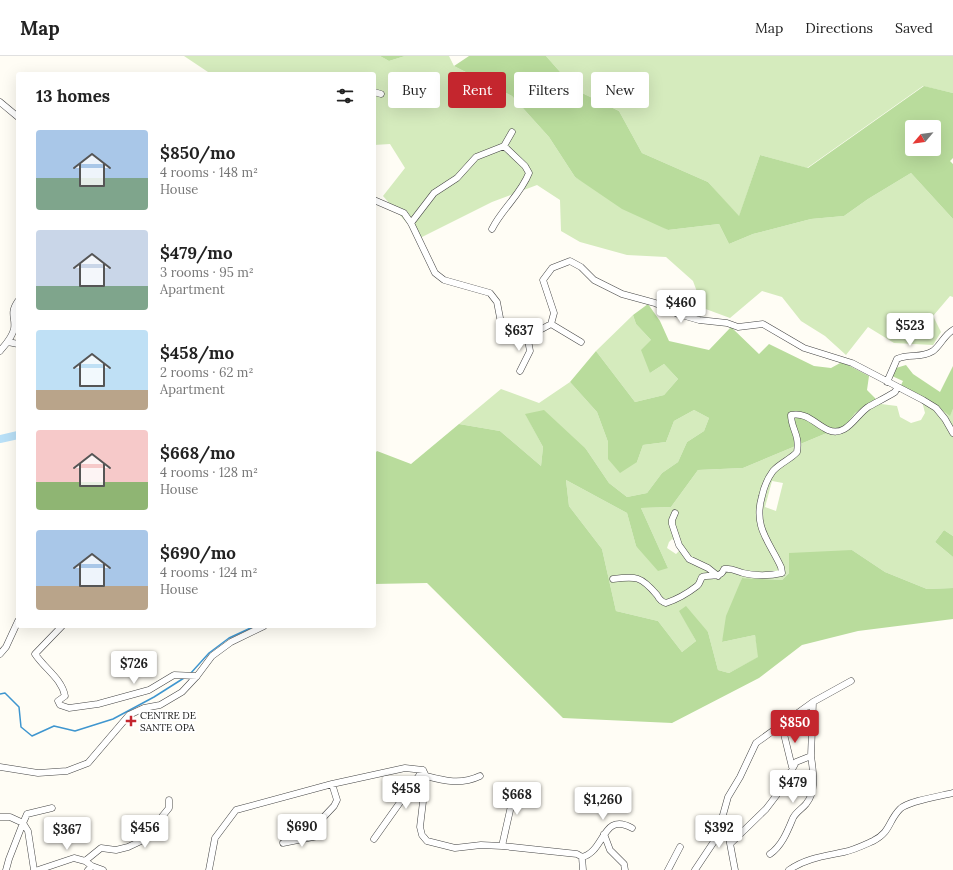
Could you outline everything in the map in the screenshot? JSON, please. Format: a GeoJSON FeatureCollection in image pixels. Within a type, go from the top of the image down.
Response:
{"type":"FeatureCollection","features":[{"type":"Feature","properties":{"kind":"street"},"geometry":{"type":"LineString","coordinates":[[0,102],[16,115]]}},
{"type":"Feature","properties":{"kind":"street"},"geometry":{"type":"LineString","coordinates":[[411,224],[434,193],[457,178],[476,158],[504,146],[512,132]]}},
{"type":"Feature","properties":{"kind":"street"},"geometry":{"type":"LineString","coordinates":[[492,228],[498,218],[514,199],[529,174],[525,166],[504,146]]}},
{"type":"Feature","properties":{"kind":"street"},"geometry":{"type":"LineString","coordinates":[[376,201],[404,213],[435,273],[444,280],[490,293],[497,302],[501,323],[520,335],[527,335],[551,324]]}},
{"type":"Feature","properties":{"kind":"street"},"geometry":{"type":"LineString","coordinates":[[551,324],[554,313],[543,280],[552,268],[570,261],[581,267],[594,280],[622,294],[655,303],[678,314],[699,320],[727,323],[738,327],[763,324],[804,348],[852,363],[897,388],[924,400],[936,408],[953,432]]}},
{"type":"Feature","properties":{"kind":"street"},"geometry":{"type":"LineString","coordinates":[[0,351],[8,342],[14,329],[12,313],[16,305]]}},
{"type":"Feature","properties":{"kind":"street"},"geometry":{"type":"LineString","coordinates":[[551,324],[581,342]]}},
{"type":"Feature","properties":{"kind":"street"},"geometry":{"type":"LineString","coordinates":[[887,382],[897,359],[906,355],[921,356],[934,350],[953,330]]}},
{"type":"Feature","properties":{"kind":"street"},"geometry":{"type":"LineString","coordinates":[[520,371],[530,351],[527,335]]}},
{"type":"Feature","properties":{"kind":"street"},"geometry":{"type":"LineString","coordinates":[[8,342],[16,344]]}},
{"type":"Feature","properties":{"kind":"street"},"geometry":{"type":"LineString","coordinates":[[613,579],[632,577],[642,580],[650,586],[663,602],[666,603],[686,595],[692,588],[699,584],[702,577],[707,575],[718,576],[723,573],[724,569],[732,568],[744,573],[782,573],[764,535],[758,510],[765,484],[772,472],[780,464],[797,452],[798,441],[795,429],[791,423],[792,415],[796,414],[811,418],[828,430],[841,430],[848,427],[868,407],[896,392],[897,388]]}},
{"type":"Feature","properties":{"kind":"street"},"geometry":{"type":"LineString","coordinates":[[675,513],[672,524],[679,544],[689,559],[708,568],[718,576]]}},
{"type":"Feature","properties":{"kind":"street"},"geometry":{"type":"LineString","coordinates":[[0,654],[6,647],[16,625]]}},
{"type":"Feature","properties":{"kind":"street"},"geometry":{"type":"LineString","coordinates":[[60,628],[35,654],[64,688],[64,696],[58,701],[60,705],[69,708],[98,704],[149,690],[174,675],[198,676]]}},
{"type":"Feature","properties":{"kind":"street"},"geometry":{"type":"LineString","coordinates":[[0,767],[38,773],[67,771],[88,763],[129,716],[144,708],[160,705],[182,692],[198,676],[212,656],[231,642],[260,628]]}},
{"type":"Feature","properties":{"kind":"street"},"geometry":{"type":"LineString","coordinates":[[720,836],[721,822],[728,797],[740,777],[753,747],[761,739],[782,726],[813,702],[851,681]]}},
{"type":"Feature","properties":{"kind":"street"},"geometry":{"type":"LineString","coordinates":[[770,854],[778,847],[796,813],[804,807],[810,797],[814,771],[811,756],[813,702]]}},
{"type":"Feature","properties":{"kind":"street"},"geometry":{"type":"LineString","coordinates":[[782,726],[792,767]]}},
{"type":"Feature","properties":{"kind":"street"},"geometry":{"type":"LineString","coordinates":[[731,843],[766,809],[782,788],[792,767],[800,759],[811,756]]}},
{"type":"Feature","properties":{"kind":"street"},"geometry":{"type":"LineString","coordinates":[[208,870],[216,835],[236,810],[332,784],[405,768],[450,782],[470,781],[480,776]]}},
{"type":"Feature","properties":{"kind":"street"},"geometry":{"type":"LineString","coordinates":[[374,839],[424,773]]}},
{"type":"Feature","properties":{"kind":"street"},"geometry":{"type":"LineString","coordinates":[[424,773],[420,827],[422,835],[427,841],[455,848],[481,845],[502,846],[577,854],[582,857],[591,854],[609,828],[619,822],[632,828]]}},
{"type":"Feature","properties":{"kind":"street"},"geometry":{"type":"LineString","coordinates":[[283,843],[318,836],[318,823],[334,806],[337,800],[332,784]]}},
{"type":"Feature","properties":{"kind":"street"},"geometry":{"type":"LineString","coordinates":[[789,870],[796,865],[820,856],[846,852],[885,834],[901,808],[929,798],[953,793]]}},
{"type":"Feature","properties":{"kind":"street"},"geometry":{"type":"LineString","coordinates":[[502,846],[511,804],[509,798],[506,796]]}},
{"type":"Feature","properties":{"kind":"street"},"geometry":{"type":"LineString","coordinates":[[85,861],[101,848],[116,850],[128,847],[143,840],[169,808],[169,800]]}},
{"type":"Feature","properties":{"kind":"street"},"geometry":{"type":"LineString","coordinates":[[6,870],[8,859],[27,814],[52,808]]}},
{"type":"Feature","properties":{"kind":"street"},"geometry":{"type":"LineString","coordinates":[[0,817],[10,817],[23,823],[28,831],[34,870]]}},
{"type":"Feature","properties":{"kind":"street"},"geometry":{"type":"LineString","coordinates":[[604,834],[610,850],[624,864],[625,870]]}},
{"type":"Feature","properties":{"kind":"street"},"geometry":{"type":"LineString","coordinates":[[695,870],[715,840],[720,836],[726,836],[731,843],[735,870]]}},
{"type":"Feature","properties":{"kind":"street"},"geometry":{"type":"LineString","coordinates":[[668,870],[680,847]]}},
{"type":"Feature","properties":{"kind":"street"},"geometry":{"type":"LineString","coordinates":[[582,857],[584,870]]}},
{"type":"Feature","properties":{"kind":"street"},"geometry":{"type":"LineString","coordinates":[[38,870],[74,858],[85,861],[90,868],[102,870]]}},
{"type":"Feature","properties":{"kind":"green space"},"geometry":{"type":"Polygon","coordinates":[[[184,56],[380,56],[389,61],[405,56],[449,56],[454,66],[466,72],[448,72],[448,108],[506,108],[506,93],[514,98],[514,108],[523,108],[549,137],[575,177],[668,230],[719,224],[729,244],[753,234],[811,219],[844,216],[868,199],[911,173],[953,219],[953,297],[950,296],[933,316],[941,332],[933,345],[894,343],[868,327],[846,355],[825,336],[801,321],[782,297],[762,291],[730,318],[703,308],[693,281],[666,257],[627,255],[580,242],[561,231],[560,200],[537,185],[492,202],[420,238],[383,196],[405,168],[390,144],[376,145],[376,72],[208,72],[184,56]]]}},
{"type":"Feature","properties":{"kind":"green space"},"geometry":{"type":"Polygon","coordinates":[[[380,56],[405,56],[389,61],[380,56]]]}},
{"type":"Feature","properties":{"kind":"green space"},"geometry":{"type":"Polygon","coordinates":[[[469,56],[546,56],[560,72],[514,72],[514,98],[506,93],[506,72],[466,72],[454,66],[469,56]]]}},
{"type":"Feature","properties":{"kind":"green space"},"geometry":{"type":"Polygon","coordinates":[[[546,56],[953,56],[953,93],[923,86],[807,168],[760,155],[739,217],[708,182],[642,153],[619,111],[613,108],[649,108],[649,72],[591,72],[591,97],[583,93],[583,72],[560,72],[546,56]]]}},
{"type":"Feature","properties":{"kind":"green space"},"geometry":{"type":"Polygon","coordinates":[[[924,86],[953,93],[953,158],[950,161],[953,164],[953,219],[911,173],[868,199],[844,216],[811,219],[753,234],[729,244],[719,224],[668,230],[622,209],[575,177],[549,137],[523,108],[583,108],[583,93],[591,97],[591,108],[613,108],[619,111],[642,153],[708,182],[739,216],[760,155],[808,168],[924,86]]]}},
{"type":"Feature","properties":{"kind":"green space"},"geometry":{"type":"Polygon","coordinates":[[[648,304],[660,321],[669,341],[709,350],[731,327],[759,354],[769,344],[814,366],[831,368],[842,362],[869,376],[867,390],[876,399],[855,413],[846,425],[743,468],[698,470],[671,507],[641,508],[668,568],[658,571],[636,546],[627,513],[566,480],[569,506],[602,549],[616,611],[658,621],[682,652],[696,641],[679,611],[686,606],[708,632],[718,670],[729,673],[758,657],[755,635],[722,642],[726,616],[742,578],[782,580],[789,573],[789,553],[852,550],[885,572],[927,589],[953,588],[953,619],[858,631],[802,645],[759,678],[672,723],[563,718],[427,583],[376,584],[377,451],[411,464],[459,424],[500,431],[541,466],[543,447],[525,414],[544,410],[586,449],[609,483],[627,497],[647,493],[662,473],[678,462],[687,442],[704,431],[709,418],[694,410],[674,421],[666,442],[643,445],[637,462],[620,473],[608,459],[608,442],[597,412],[570,382],[596,351],[635,402],[664,395],[678,379],[664,364],[650,373],[641,350],[651,340],[636,324],[633,315],[648,304]]]}},
{"type":"Feature","properties":{"kind":"green space"},"geometry":{"type":"Polygon","coordinates":[[[633,315],[636,324],[651,340],[650,373],[664,364],[678,379],[664,395],[635,402],[596,351],[633,315]]]}},
{"type":"Feature","properties":{"kind":"green space"},"geometry":{"type":"Polygon","coordinates":[[[906,365],[913,374],[940,392],[953,366],[953,409],[950,416],[928,399],[900,387],[903,381],[892,376],[896,368],[906,365]]]}},
{"type":"Feature","properties":{"kind":"green space"},"geometry":{"type":"Polygon","coordinates":[[[570,382],[597,412],[608,442],[609,459],[637,462],[643,445],[666,442],[674,421],[694,410],[709,418],[704,431],[687,442],[678,462],[662,473],[647,493],[627,497],[609,483],[586,449],[526,415],[543,447],[541,466],[500,431],[459,424],[501,389],[539,403],[570,382]]]}},
{"type":"Feature","properties":{"kind":"green space"},"geometry":{"type":"Polygon","coordinates":[[[876,399],[881,404],[897,406],[900,417],[911,423],[921,420],[925,413],[922,401],[928,399],[950,415],[953,409],[953,536],[944,530],[935,542],[953,557],[953,588],[927,589],[885,572],[852,550],[789,573],[782,580],[742,578],[722,642],[755,635],[759,657],[729,673],[718,670],[708,632],[680,611],[696,641],[682,652],[658,621],[616,611],[602,549],[569,506],[566,480],[627,513],[636,546],[668,568],[641,508],[671,507],[698,470],[743,468],[846,425],[855,413],[876,399]],[[772,481],[765,507],[776,511],[783,483],[772,481]],[[672,539],[667,548],[676,554],[681,549],[681,544],[672,539]]]}},
{"type":"Feature","properties":{"kind":"green space"},"geometry":{"type":"Polygon","coordinates":[[[944,530],[953,536],[953,557],[935,542],[944,530]]]}},
{"type":"Feature","properties":{"kind":"waterway"},"geometry":{"type":"LineString","coordinates":[[0,439],[16,435]]}},
{"type":"Feature","properties":{"kind":"waterway"},"geometry":{"type":"LineString","coordinates":[[190,674],[209,653],[229,638],[251,628]]}},
{"type":"Feature","properties":{"kind":"waterway"},"geometry":{"type":"LineString","coordinates":[[0,694],[5,693],[19,707],[21,727],[32,736],[54,726],[75,731],[113,719],[154,697],[184,678]]}},
{"type":"Feature","properties":{"kind":"place","name":"CENTRE DE SANTE OPA"},"geometry":{"type":"Point","coordinates":[131,721]}}]}
